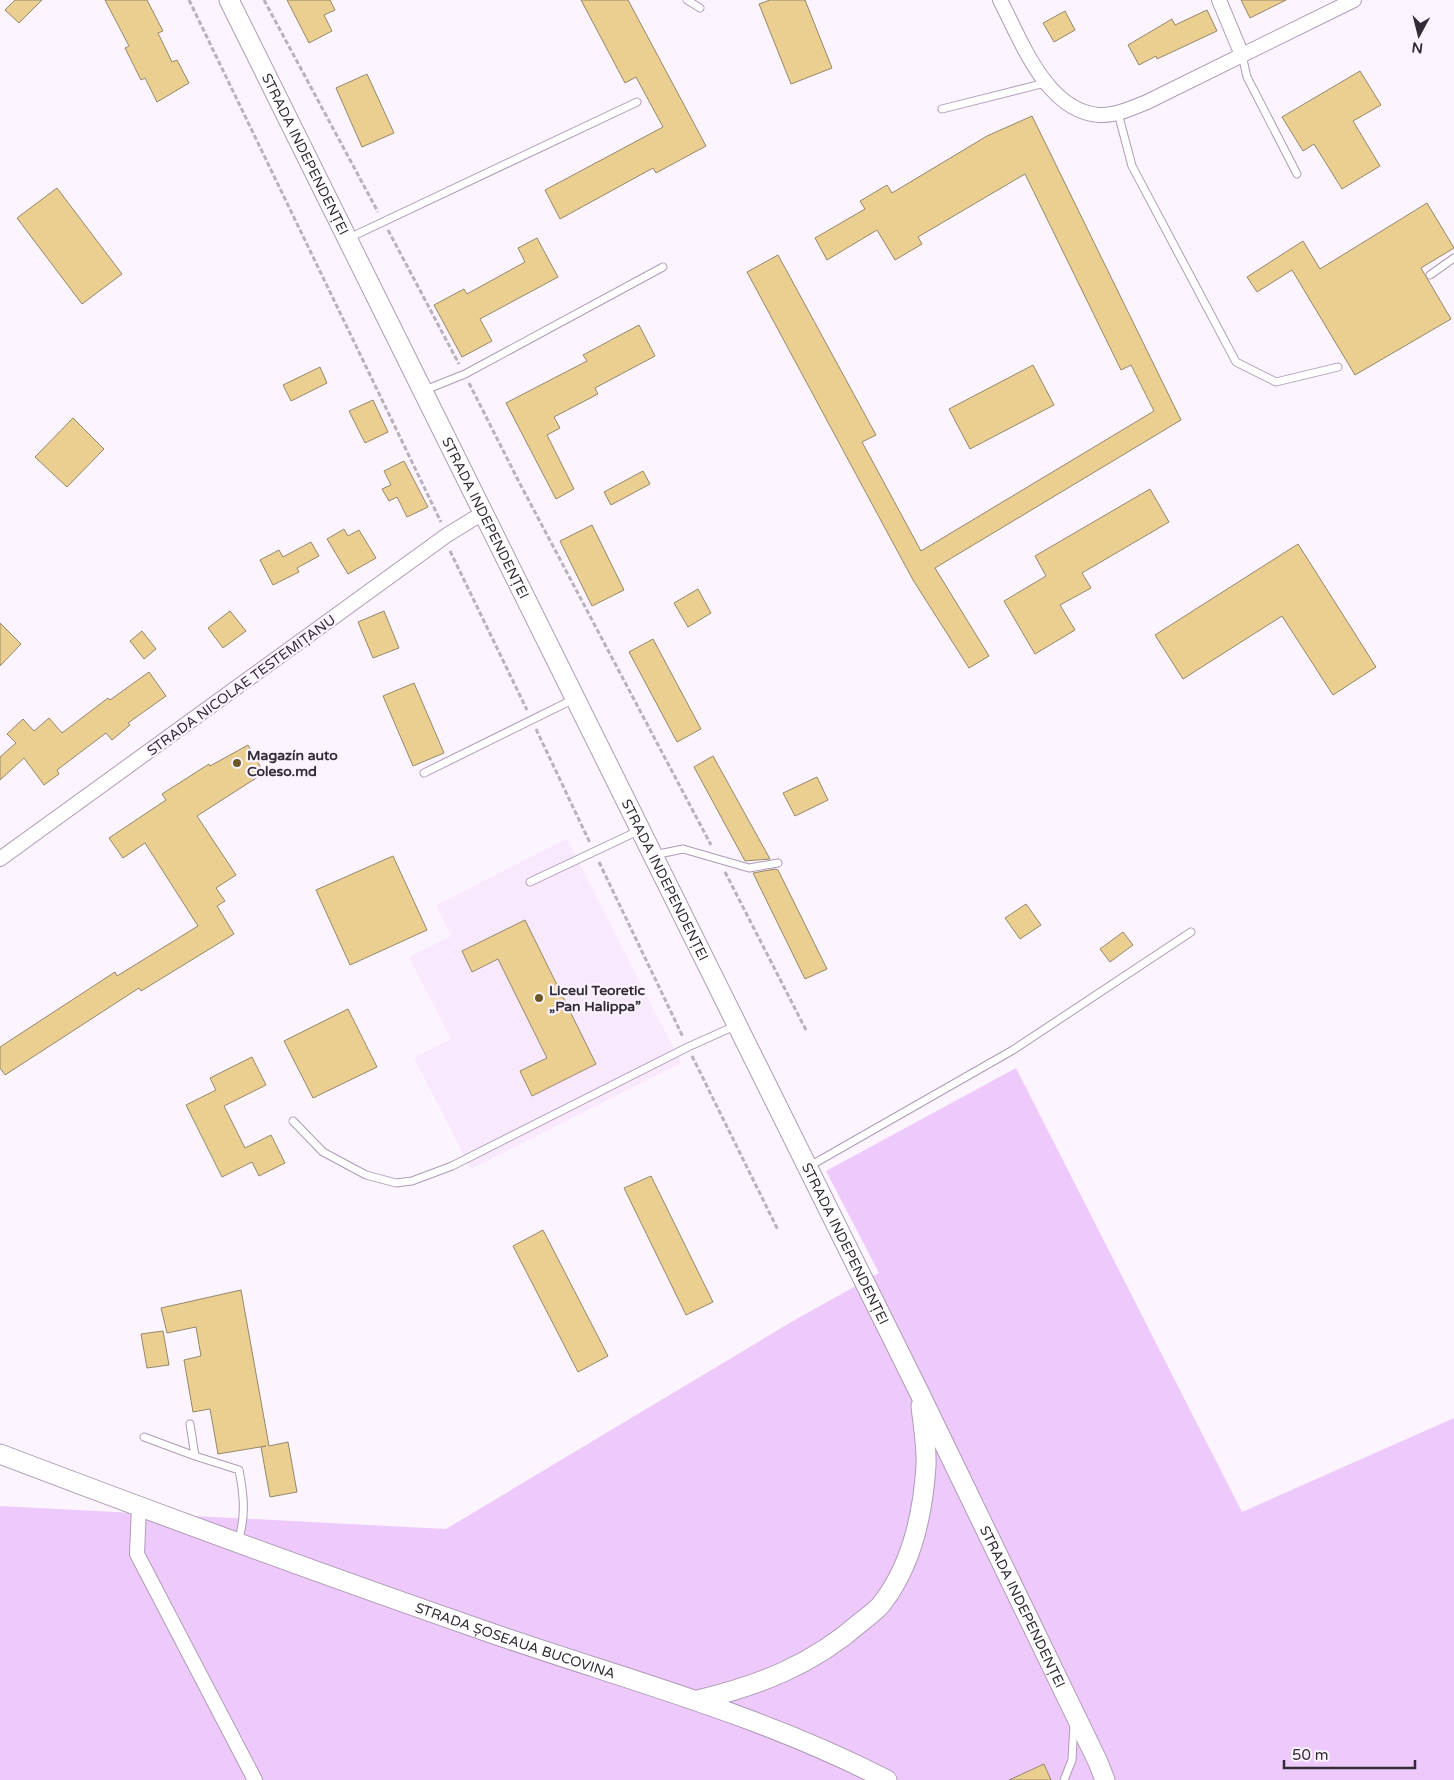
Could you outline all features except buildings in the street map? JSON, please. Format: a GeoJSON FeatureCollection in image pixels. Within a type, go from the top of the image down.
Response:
{"type":"FeatureCollection","features":[{"type":"Feature","properties":{"kind":"main road","name":"STRADA INDEPENDENȚEI"},"geometry":{"type":"LineString","coordinates":[[229,0],[920,1394],[1105,1780]]}},
{"type":"Feature","properties":{"kind":"main road"},"geometry":{"type":"LineString","coordinates":[[698,1700],[745,1689],[799,1666],[844,1638],[883,1603],[906,1561],[921,1510],[926,1464],[920,1394]]}},
{"type":"Feature","properties":{"kind":"main road","name":"STRADA ȘOSEAUA BUCOVINA"},"geometry":{"type":"LineString","coordinates":[[0,1454],[139,1507],[493,1634],[698,1700],[801,1738],[887,1780]]}},
{"type":"Feature","properties":{"kind":"main road","name":"STRADA INDEPENDENȚEI"},"geometry":{"type":"LineString","coordinates":[[1098,1762],[1111,1780]]}},
{"type":"Feature","properties":{"kind":"street"},"geometry":{"type":"LineString","coordinates":[[1000,0],[1045,83],[1064,101],[1082,111],[1099,115],[1118,113],[1147,102],[1354,0]]}},
{"type":"Feature","properties":{"kind":"street"},"geometry":{"type":"LineString","coordinates":[[1218,0],[1242,55]]}},
{"type":"Feature","properties":{"kind":"street","name":"STRADA NICOLAE TESTEMIȚANU"},"geometry":{"type":"LineString","coordinates":[[0,859],[447,535],[483,513]]}},
{"type":"Feature","properties":{"kind":"street"},"geometry":{"type":"LineString","coordinates":[[139,1507],[137,1554],[255,1780]]}},
{"type":"Feature","properties":{"kind":"lane"},"geometry":{"type":"LineString","coordinates":[[687,0],[700,8]]}},
{"type":"Feature","properties":{"kind":"lane"},"geometry":{"type":"LineString","coordinates":[[1242,55],[1247,77],[1297,174]]}},
{"type":"Feature","properties":{"kind":"lane"},"geometry":{"type":"LineString","coordinates":[[942,109],[1045,83]]}},
{"type":"Feature","properties":{"kind":"lane"},"geometry":{"type":"LineString","coordinates":[[347,239],[637,102]]}},
{"type":"Feature","properties":{"kind":"lane"},"geometry":{"type":"LineString","coordinates":[[1118,113],[1132,166],[1236,362],[1276,382],[1338,367]]}},
{"type":"Feature","properties":{"kind":"lane"},"geometry":{"type":"LineString","coordinates":[[1430,275],[1454,258]]}},
{"type":"Feature","properties":{"kind":"lane"},"geometry":{"type":"LineString","coordinates":[[422,391],[465,374],[664,266]]}},
{"type":"Feature","properties":{"kind":"lane"},"geometry":{"type":"LineString","coordinates":[[424,773],[575,699]]}},
{"type":"Feature","properties":{"kind":"lane"},"geometry":{"type":"LineString","coordinates":[[530,882],[640,830]]}},
{"type":"Feature","properties":{"kind":"lane"},"geometry":{"type":"LineString","coordinates":[[653,856],[683,849],[749,868],[778,863]]}},
{"type":"Feature","properties":{"kind":"lane"},"geometry":{"type":"LineString","coordinates":[[807,1168],[1013,1050],[1191,932]]}},
{"type":"Feature","properties":{"kind":"lane"},"geometry":{"type":"LineString","coordinates":[[293,1121],[322,1152],[366,1175],[396,1183],[412,1181],[452,1166],[688,1047],[737,1025]]}},
{"type":"Feature","properties":{"kind":"lane"},"geometry":{"type":"LineString","coordinates":[[190,1424],[195,1456]]}},
{"type":"Feature","properties":{"kind":"lane"},"geometry":{"type":"LineString","coordinates":[[144,1437],[239,1470],[245,1498],[244,1523],[238,1542]]}},
{"type":"Feature","properties":{"kind":"lane"},"geometry":{"type":"LineString","coordinates":[[1064,1780],[1072,1760],[1075,1714]]}},
{"type":"Feature","properties":{"kind":"path"},"geometry":{"type":"LineString","coordinates":[[189,0],[447,535],[448,547],[778,1230]]}},
{"type":"Feature","properties":{"kind":"path"},"geometry":{"type":"LineString","coordinates":[[264,0],[465,374],[518,480],[806,1030]]}},
{"type":"Feature","properties":{"kind":"shaded area","name":"Liceul Teoretic „Pan Halippa”"},"geometry":{"type":"Polygon","coordinates":[[[567,839],[681,1063],[471,1169],[414,1058],[451,1039],[409,957],[451,936],[436,905],[567,839]]]}},
{"type":"Feature","properties":{"kind":"shaded area"},"geometry":{"type":"Polygon","coordinates":[[[1016,1068],[1242,1512],[1454,1418],[1454,1780],[0,1780],[0,1506],[446,1529],[793,1321],[879,1273],[826,1171],[1016,1068]]]}},
{"type":"Feature","properties":{"kind":"place","name":"Magazín auto Coleso.md"},"geometry":{"type":"Point","coordinates":[237,763]}},
{"type":"Feature","properties":{"kind":"place","name":"Liceul Teoretic „Pan Halippa”"},"geometry":{"type":"Point","coordinates":[539,998]}}]}
